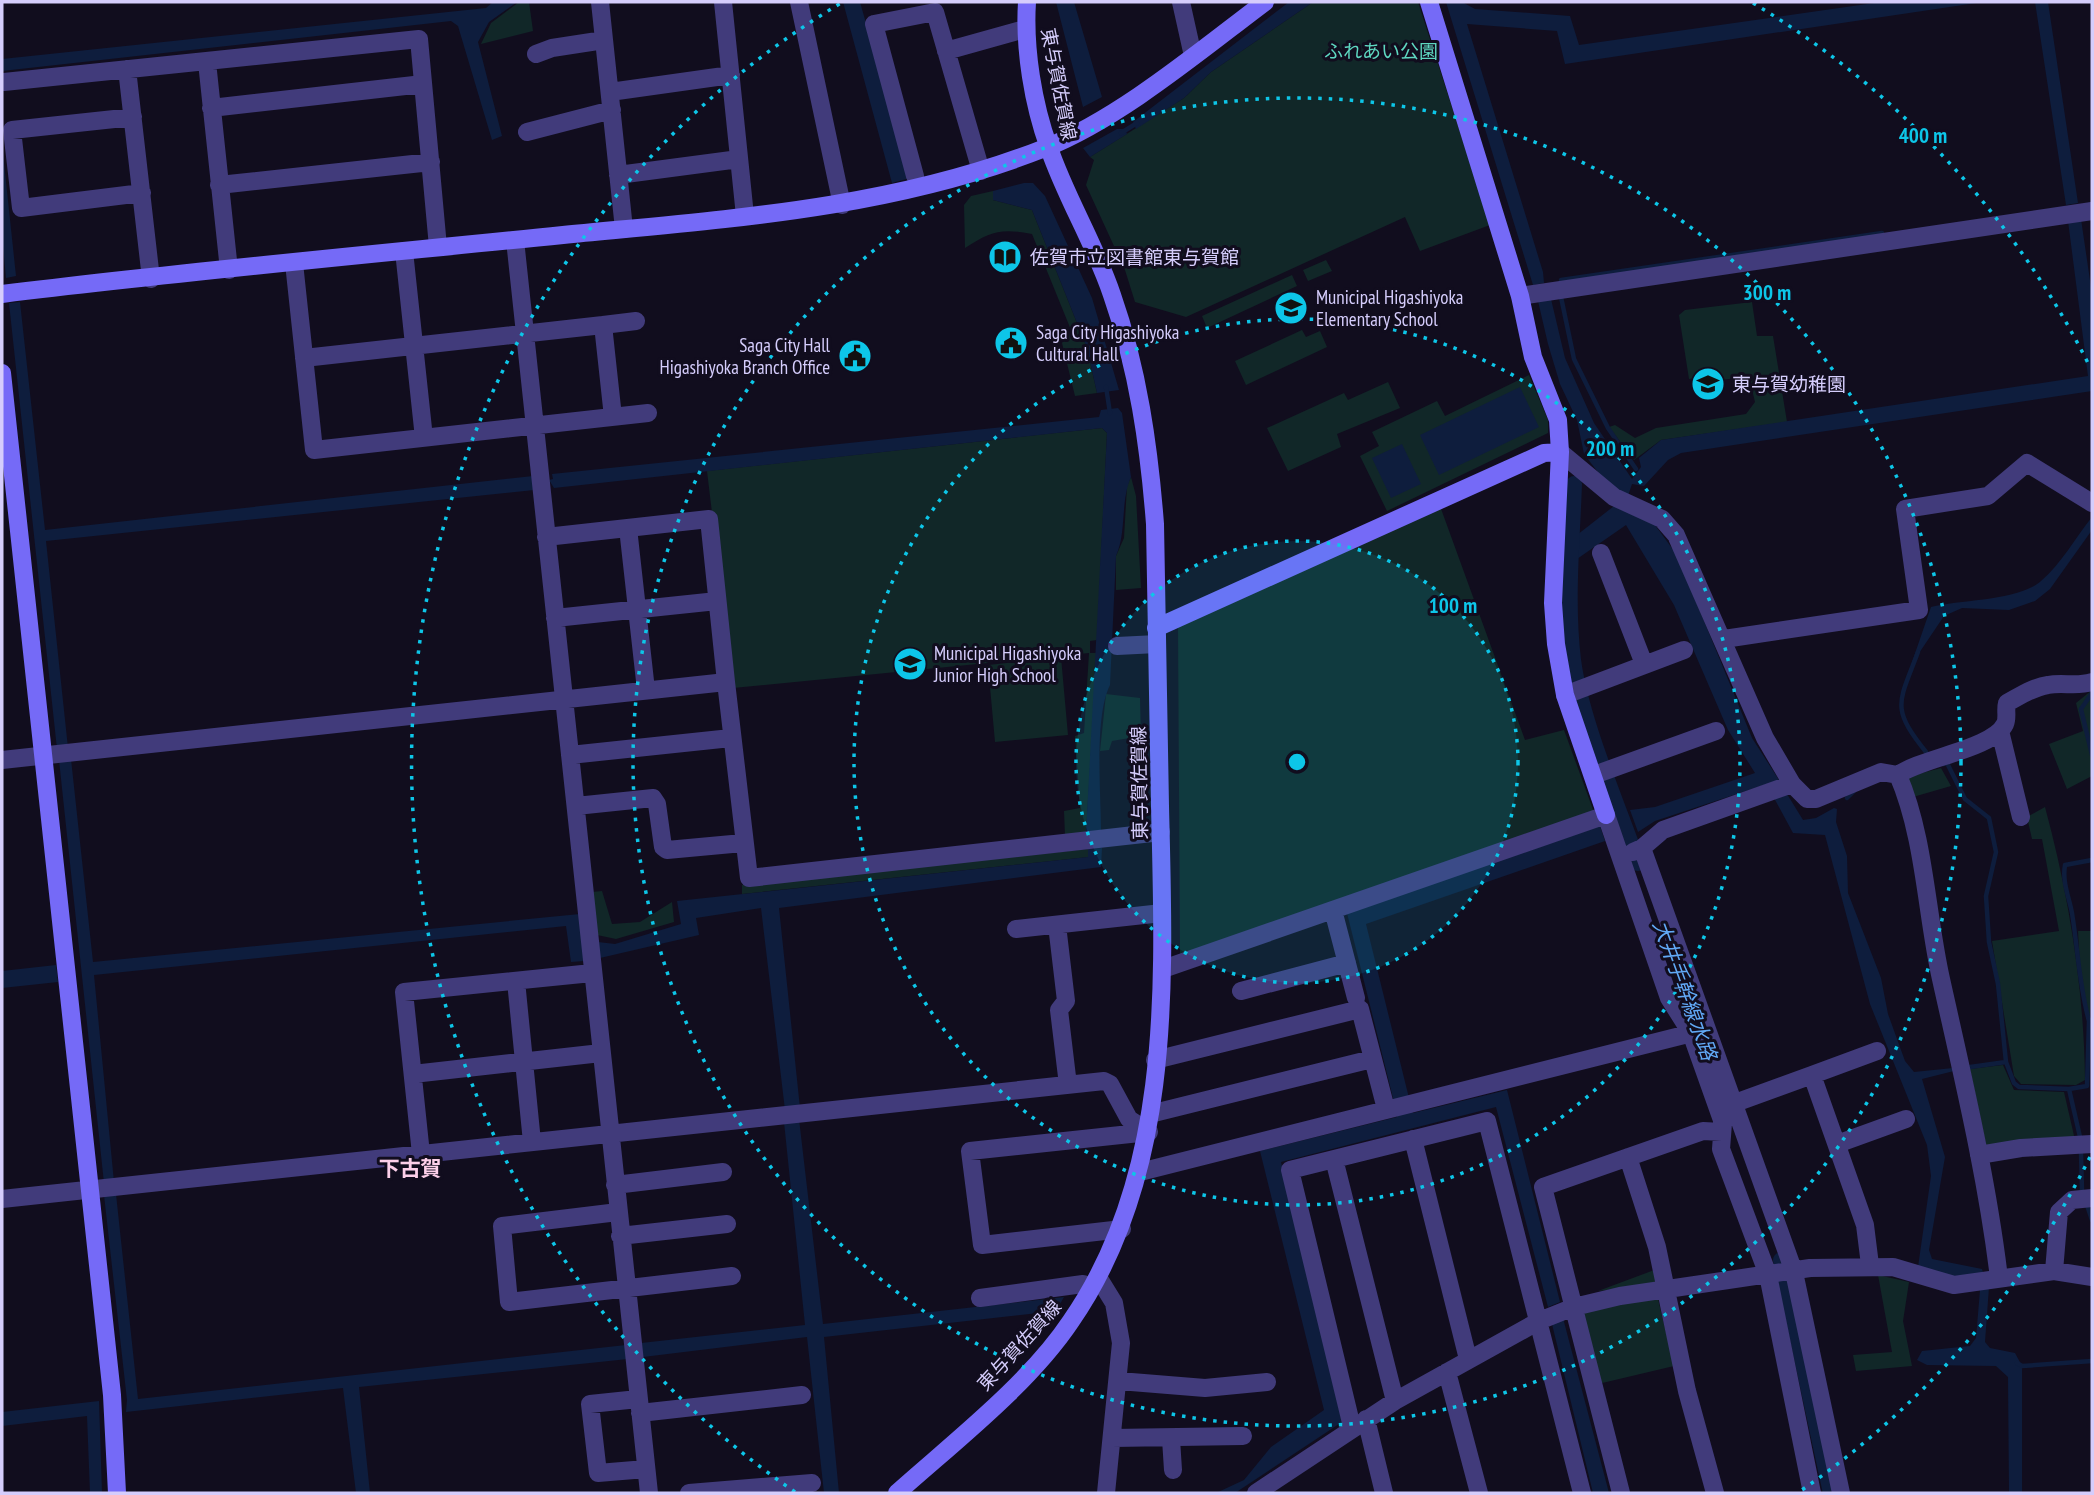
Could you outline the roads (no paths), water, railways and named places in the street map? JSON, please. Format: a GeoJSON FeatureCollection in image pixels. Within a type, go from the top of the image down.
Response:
{"type":"FeatureCollection","features":[{"type":"Feature","properties":{"kind":"street"},"geometry":{"type":"LineString","coordinates":[[604,2],[604,40],[624,229]]}},
{"type":"Feature","properties":{"kind":"street"},"geometry":{"type":"LineString","coordinates":[[723,2],[745,216]]}},
{"type":"Feature","properties":{"kind":"street"},"geometry":{"type":"LineString","coordinates":[[799,2],[842,205]]}},
{"type":"Feature","properties":{"kind":"street","name":"東与賀佐賀線"},"geometry":{"type":"LineString","coordinates":[[897,1493],[1025,1375],[1071,1323],[1122,1229],[1140,1172],[1149,1123],[1163,969],[1151,472],[1129,349],[1112,293],[1048,147],[1025,29],[1027,2]]}},
{"type":"Feature","properties":{"kind":"street"},"geometry":{"type":"LineString","coordinates":[[1181,2],[1193,56]]}},
{"type":"Feature","properties":{"kind":"street"},"geometry":{"type":"LineString","coordinates":[[2,294],[842,205],[981,171],[1048,147],[1126,104],[1265,2]]}},
{"type":"Feature","properties":{"kind":"street"},"geometry":{"type":"LineString","coordinates":[[1429,2],[1520,296],[1533,357],[1558,421],[1560,452],[1553,603],[1574,691],[1602,772],[1606,815],[1630,853],[1700,1031],[1735,1103],[1841,1493]]}},
{"type":"Feature","properties":{"kind":"street"},"geometry":{"type":"LineString","coordinates":[[915,176],[874,24],[934,12],[981,171]]}},
{"type":"Feature","properties":{"kind":"street"},"geometry":{"type":"LineString","coordinates":[[946,51],[1025,29]]}},
{"type":"Feature","properties":{"kind":"street"},"geometry":{"type":"LineString","coordinates":[[4,82],[419,39],[439,247]]}},
{"type":"Feature","properties":{"kind":"street"},"geometry":{"type":"LineString","coordinates":[[536,54],[552,48],[604,40]]}},
{"type":"Feature","properties":{"kind":"street"},"geometry":{"type":"LineString","coordinates":[[207,62],[229,270]]}},
{"type":"Feature","properties":{"kind":"street"},"geometry":{"type":"LineString","coordinates":[[127,69],[151,279]]}},
{"type":"Feature","properties":{"kind":"street"},"geometry":{"type":"LineString","coordinates":[[610,92],[731,75]]}},
{"type":"Feature","properties":{"kind":"street"},"geometry":{"type":"LineString","coordinates":[[211,108],[423,84]]}},
{"type":"Feature","properties":{"kind":"street"},"geometry":{"type":"LineString","coordinates":[[527,132],[612,110]]}},
{"type":"Feature","properties":{"kind":"street"},"geometry":{"type":"LineString","coordinates":[[133,117],[12,130],[21,208],[142,193]]}},
{"type":"Feature","properties":{"kind":"street"},"geometry":{"type":"LineString","coordinates":[[618,175],[739,159]]}},
{"type":"Feature","properties":{"kind":"street"},"geometry":{"type":"LineString","coordinates":[[219,185],[431,162]]}},
{"type":"Feature","properties":{"kind":"street"},"geometry":{"type":"LineString","coordinates":[[1520,296],[2092,211]]}},
{"type":"Feature","properties":{"kind":"street"},"geometry":{"type":"LineString","coordinates":[[515,240],[649,1493]]}},
{"type":"Feature","properties":{"kind":"street"},"geometry":{"type":"LineString","coordinates":[[404,251],[424,438]]}},
{"type":"Feature","properties":{"kind":"street"},"geometry":{"type":"LineString","coordinates":[[293,263],[314,450],[648,413]]}},
{"type":"Feature","properties":{"kind":"street"},"geometry":{"type":"LineString","coordinates":[[304,358],[636,321]]}},
{"type":"Feature","properties":{"kind":"street"},"geometry":{"type":"LineString","coordinates":[[603,325],[613,417]]}},
{"type":"Feature","properties":{"kind":"street"},"geometry":{"type":"LineString","coordinates":[[2,373],[113,1412],[117,1493]]}},
{"type":"Feature","properties":{"kind":"street"},"geometry":{"type":"LineString","coordinates":[[1117,646],[1157,636],[1544,453],[1560,452],[1622,500],[1662,519],[1676,535],[1724,639],[1765,738],[1792,784],[1807,799],[1816,799],[1881,772],[1898,775],[1908,767],[1964,750],[2000,732],[2006,722],[2007,703],[2029,691],[2049,684],[2083,685],[2092,682]]}},
{"type":"Feature","properties":{"kind":"street"},"geometry":{"type":"LineString","coordinates":[[1724,639],[1919,610],[1905,509],[1988,496],[2027,463],[2092,503]]}},
{"type":"Feature","properties":{"kind":"street"},"geometry":{"type":"LineString","coordinates":[[546,537],[709,519],[731,738],[746,872],[749,878],[755,880],[1161,832]]}},
{"type":"Feature","properties":{"kind":"street"},"geometry":{"type":"LineString","coordinates":[[628,528],[646,690]]}},
{"type":"Feature","properties":{"kind":"street"},"geometry":{"type":"LineString","coordinates":[[1601,553],[1644,664]]}},
{"type":"Feature","properties":{"kind":"street"},"geometry":{"type":"LineString","coordinates":[[555,618],[717,601]]}},
{"type":"Feature","properties":{"kind":"street"},"geometry":{"type":"LineString","coordinates":[[1574,691],[1684,650]]}},
{"type":"Feature","properties":{"kind":"street"},"geometry":{"type":"LineString","coordinates":[[2,760],[726,682]]}},
{"type":"Feature","properties":{"kind":"street"},"geometry":{"type":"LineString","coordinates":[[1602,772],[1716,732]]}},
{"type":"Feature","properties":{"kind":"street"},"geometry":{"type":"LineString","coordinates":[[2000,732],[2021,817]]}},
{"type":"Feature","properties":{"kind":"street"},"geometry":{"type":"LineString","coordinates":[[570,755],[731,738]]}},
{"type":"Feature","properties":{"kind":"street"},"geometry":{"type":"LineString","coordinates":[[1898,775],[1917,843],[1979,1155],[1999,1278]]}},
{"type":"Feature","properties":{"kind":"street"},"geometry":{"type":"LineString","coordinates":[[1630,853],[1663,830],[1792,784]]}},
{"type":"Feature","properties":{"kind":"street"},"geometry":{"type":"LineString","coordinates":[[576,806],[653,798],[657,804],[663,847],[667,850],[743,842]]}},
{"type":"Feature","properties":{"kind":"street"},"geometry":{"type":"LineString","coordinates":[[1163,969],[1606,815]]}},
{"type":"Feature","properties":{"kind":"street"},"geometry":{"type":"LineString","coordinates":[[1630,853],[1669,998],[1700,1031],[1723,1122],[1721,1149],[1780,1273],[1812,1493]]}},
{"type":"Feature","properties":{"kind":"street"},"geometry":{"type":"LineString","coordinates":[[1333,910],[1356,998]]}},
{"type":"Feature","properties":{"kind":"street"},"geometry":{"type":"LineString","coordinates":[[1016,929],[1162,913]]}},
{"type":"Feature","properties":{"kind":"street"},"geometry":{"type":"LineString","coordinates":[[1057,925],[1066,1001],[1059,1010],[1068,1085]]}},
{"type":"Feature","properties":{"kind":"street"},"geometry":{"type":"LineString","coordinates":[[1241,991],[1347,963]]}},
{"type":"Feature","properties":{"kind":"street"},"geometry":{"type":"LineString","coordinates":[[421,1154],[404,992],[593,973]]}},
{"type":"Feature","properties":{"kind":"street"},"geometry":{"type":"LineString","coordinates":[[516,981],[532,1142]]}},
{"type":"Feature","properties":{"kind":"street"},"geometry":{"type":"LineString","coordinates":[[1155,1059],[1360,1009],[1386,1110]]}},
{"type":"Feature","properties":{"kind":"street"},"geometry":{"type":"LineString","coordinates":[[1140,1172],[1700,1031]]}},
{"type":"Feature","properties":{"kind":"street"},"geometry":{"type":"LineString","coordinates":[[1735,1103],[1877,1051]]}},
{"type":"Feature","properties":{"kind":"street"},"geometry":{"type":"LineString","coordinates":[[413,1074],[601,1053]]}},
{"type":"Feature","properties":{"kind":"street"},"geometry":{"type":"LineString","coordinates":[[1122,1229],[982,1245],[970,1151],[1149,1123],[1372,1059]]}},
{"type":"Feature","properties":{"kind":"street"},"geometry":{"type":"LineString","coordinates":[[1812,1075],[1865,1225],[1870,1265]]}},
{"type":"Feature","properties":{"kind":"street"},"geometry":{"type":"LineString","coordinates":[[2,1199],[1104,1081],[1110,1084],[1129,1119],[1149,1123]]}},
{"type":"Feature","properties":{"kind":"street"},"geometry":{"type":"LineString","coordinates":[[1837,1144],[1906,1119]]}},
{"type":"Feature","properties":{"kind":"street"},"geometry":{"type":"LineString","coordinates":[[1384,1493],[1359,1423],[1290,1170],[1487,1121],[1582,1493]]}},
{"type":"Feature","properties":{"kind":"street"},"geometry":{"type":"LineString","coordinates":[[1621,1493],[1543,1187],[1703,1131],[1722,1132]]}},
{"type":"Feature","properties":{"kind":"street"},"geometry":{"type":"LineString","coordinates":[[1413,1139],[1468,1359]]}},
{"type":"Feature","properties":{"kind":"street"},"geometry":{"type":"LineString","coordinates":[[1979,1155],[2021,1148],[2092,1144]]}},
{"type":"Feature","properties":{"kind":"street"},"geometry":{"type":"LineString","coordinates":[[1628,1157],[1657,1247],[1687,1391],[1716,1493]]}},
{"type":"Feature","properties":{"kind":"street"},"geometry":{"type":"LineString","coordinates":[[1334,1158],[1395,1401]]}},
{"type":"Feature","properties":{"kind":"street"},"geometry":{"type":"LineString","coordinates":[[615,1185],[723,1172]]}},
{"type":"Feature","properties":{"kind":"street"},"geometry":{"type":"LineString","coordinates":[[2054,1271],[2059,1212],[2072,1200],[2092,1198]]}},
{"type":"Feature","properties":{"kind":"street"},"geometry":{"type":"LineString","coordinates":[[618,1212],[502,1226],[509,1302],[732,1276]]}},
{"type":"Feature","properties":{"kind":"street"},"geometry":{"type":"LineString","coordinates":[[620,1236],[727,1224]]}},
{"type":"Feature","properties":{"kind":"street"},"geometry":{"type":"LineString","coordinates":[[1256,1493],[1395,1401],[1539,1321],[1574,1307],[1666,1289],[1780,1273],[1870,1265],[1893,1267],[1954,1284],[2054,1271],[2092,1277]]}},
{"type":"Feature","properties":{"kind":"street"},"geometry":{"type":"LineString","coordinates":[[980,1298],[1095,1282],[1114,1303],[1121,1343],[1106,1493]]}},
{"type":"Feature","properties":{"kind":"street"},"geometry":{"type":"LineString","coordinates":[[1447,1372],[1479,1493]]}},
{"type":"Feature","properties":{"kind":"street"},"geometry":{"type":"LineString","coordinates":[[1119,1381],[1205,1388],[1267,1382]]}},
{"type":"Feature","properties":{"kind":"street"},"geometry":{"type":"LineString","coordinates":[[646,1469],[598,1473],[590,1404],[639,1406],[802,1395]]}},
{"type":"Feature","properties":{"kind":"street"},"geometry":{"type":"LineString","coordinates":[[1112,1438],[1243,1436]]}},
{"type":"Feature","properties":{"kind":"street"},"geometry":{"type":"LineString","coordinates":[[1171,1439],[1173,1470]]}},
{"type":"Feature","properties":{"kind":"street"},"geometry":{"type":"LineString","coordinates":[[689,1493],[812,1483]]}},
{"type":"Feature","properties":{"kind":"water"},"geometry":{"type":"Polygon","coordinates":[[[493,2],[517,2],[489,22],[478,42],[502,136],[492,140],[458,26],[451,21],[2,71],[2,59],[486,8],[493,2]]]}},
{"type":"Feature","properties":{"kind":"water"},"geometry":{"type":"Polygon","coordinates":[[[843,2],[860,2],[910,178],[892,183],[843,2]]]}},
{"type":"Feature","properties":{"kind":"water"},"geometry":{"type":"Polygon","coordinates":[[[1056,2],[1074,2],[1102,97],[1083,107],[1056,2]]]}},
{"type":"Feature","properties":{"kind":"water"},"geometry":{"type":"Polygon","coordinates":[[[1289,2],[1313,2],[1211,72],[1184,98],[1136,129],[1133,122],[1289,2]]]}},
{"type":"Feature","properties":{"kind":"water"},"geometry":{"type":"Polygon","coordinates":[[[1446,2],[1462,2],[1475,9],[1570,16],[1579,45],[1881,2],[1983,2],[1565,64],[1557,31],[1467,24],[1543,272],[1544,283],[1533,285],[1446,2]]]}},
{"type":"Feature","properties":{"kind":"water"},"geometry":{"type":"Polygon","coordinates":[[[2035,2],[2048,2],[2078,203],[2066,205],[2035,2]]]}},
{"type":"Feature","properties":{"kind":"water"},"geometry":{"type":"Polygon","coordinates":[[[1117,129],[1125,129],[1127,134],[1090,157],[1083,148],[1117,129]]]}},
{"type":"Feature","properties":{"kind":"water"},"geometry":{"type":"Polygon","coordinates":[[[2,144],[16,276],[6,278],[2,236],[2,144]]]}},
{"type":"Feature","properties":{"kind":"water"},"geometry":{"type":"Polygon","coordinates":[[[1033,183],[1045,196],[1092,298],[1119,390],[1097,393],[1087,348],[1032,210],[993,200],[993,191],[1033,183]]]}},
{"type":"Feature","properties":{"kind":"water"},"geometry":{"type":"Polygon","coordinates":[[[2081,219],[2092,294],[2092,391],[1681,453],[1668,460],[1644,486],[1632,484],[1628,496],[1607,484],[1584,454],[1577,420],[1560,384],[1538,301],[1551,299],[1565,358],[1594,423],[1632,479],[1641,467],[1639,458],[1661,440],[2088,376],[2068,221],[2081,219]]]}},
{"type":"Feature","properties":{"kind":"water"},"geometry":{"type":"Polygon","coordinates":[[[20,302],[45,530],[533,476],[534,490],[46,541],[68,748],[57,749],[9,303],[20,302]]]}},
{"type":"Feature","properties":{"kind":"water"},"geometry":{"type":"Polygon","coordinates":[[[1520,387],[1539,427],[1439,475],[1420,435],[1520,387]]]}},
{"type":"Feature","properties":{"kind":"water"},"geometry":{"type":"Polygon","coordinates":[[[1118,408],[1122,413],[1131,477],[1116,556],[1110,685],[1105,699],[1100,735],[1101,830],[1086,833],[1107,433],[1102,428],[554,488],[549,480],[553,479],[552,474],[1099,417],[1101,410],[1118,408]]]}},
{"type":"Feature","properties":{"kind":"water"},"geometry":{"type":"Polygon","coordinates":[[[1402,444],[1421,484],[1391,498],[1372,458],[1402,444]]]}},
{"type":"Feature","properties":{"kind":"water"},"geometry":{"type":"Polygon","coordinates":[[[1614,506],[1655,525],[1677,555],[1752,738],[1779,780],[1655,821],[1638,832],[1630,810],[1655,807],[1755,773],[1728,730],[1674,605],[1626,525],[1577,559],[1577,535],[1614,506]]]}},
{"type":"Feature","properties":{"kind":"water"},"geometry":{"type":"Polygon","coordinates":[[[2092,517],[2092,530],[2050,589],[2035,601],[2009,610],[1962,608],[1944,616],[1911,665],[1931,607],[2004,596],[2031,588],[2055,567],[2092,517]]]}},
{"type":"Feature","properties":{"kind":"water"},"geometry":{"type":"Polygon","coordinates":[[[71,759],[93,962],[580,914],[584,961],[571,962],[566,926],[94,975],[114,1182],[104,1183],[59,760],[71,759]]]}},
{"type":"Feature","properties":{"kind":"water"},"geometry":{"type":"Polygon","coordinates":[[[1787,794],[1803,820],[1837,809],[1836,822],[1847,856],[1848,893],[1881,978],[1888,1014],[1905,1061],[1914,1072],[1953,1068],[1954,1071],[1922,1079],[1945,1157],[1929,1250],[1932,1259],[1982,1269],[1984,1276],[1951,1277],[1918,1267],[1931,1176],[1927,1145],[1870,1004],[1825,835],[1793,833],[1774,798],[1787,794]]]}},
{"type":"Feature","properties":{"kind":"water"},"geometry":{"type":"Polygon","coordinates":[[[1600,826],[1605,841],[1366,924],[1409,1098],[1394,1102],[1347,913],[1600,826]]]}},
{"type":"Feature","properties":{"kind":"water"},"geometry":{"type":"Polygon","coordinates":[[[1102,848],[1101,867],[779,908],[800,1108],[785,1110],[761,908],[696,918],[699,935],[600,958],[598,942],[615,944],[681,924],[677,901],[1088,857],[1088,849],[1102,848]]]}},
{"type":"Feature","properties":{"kind":"water"},"geometry":{"type":"Polygon","coordinates":[[[56,965],[58,982],[2,988],[2,971],[56,965]]]}},
{"type":"Feature","properties":{"kind":"water"},"geometry":{"type":"Polygon","coordinates":[[[1507,1090],[1560,1302],[1548,1307],[1496,1107],[1281,1162],[1342,1422],[1235,1493],[1216,1493],[1244,1480],[1271,1447],[1324,1410],[1260,1151],[1397,1117],[1397,1114],[1412,1110],[1413,1113],[1507,1090]]]}},
{"type":"Feature","properties":{"kind":"water"},"geometry":{"type":"Polygon","coordinates":[[[799,1119],[823,1324],[1064,1297],[1056,1311],[824,1337],[839,1493],[824,1493],[807,1337],[643,1357],[641,1343],[805,1325],[784,1122],[799,1119]]]}},
{"type":"Feature","properties":{"kind":"water"},"geometry":{"type":"Polygon","coordinates":[[[116,1194],[138,1399],[626,1345],[628,1359],[359,1387],[370,1493],[356,1493],[343,1388],[126,1412],[127,1400],[104,1195],[116,1194]]]}},
{"type":"Feature","properties":{"kind":"water"},"geometry":{"type":"Polygon","coordinates":[[[1989,1287],[1985,1342],[1990,1348],[2015,1353],[2022,1366],[2022,1493],[2009,1493],[2008,1377],[1996,1366],[1927,1365],[1917,1360],[1922,1351],[1970,1346],[1976,1338],[1980,1290],[1989,1287]]]}},
{"type":"Feature","properties":{"kind":"water"},"geometry":{"type":"Polygon","coordinates":[[[1563,1318],[1609,1493],[1593,1493],[1552,1324],[1563,1318]]]}},
{"type":"Feature","properties":{"kind":"water"},"geometry":{"type":"Polygon","coordinates":[[[99,1401],[102,1493],[90,1493],[87,1416],[2,1426],[2,1412],[99,1401]]]}},
{"type":"Feature","properties":{"kind":"waterway"},"geometry":{"type":"LineString","coordinates":[[1121,133],[1137,123]]}},
{"type":"Feature","properties":{"kind":"waterway"},"geometry":{"type":"LineString","coordinates":[[1561,280],[1882,233]]}},
{"type":"Feature","properties":{"kind":"waterway"},"geometry":{"type":"LineString","coordinates":[[1561,297],[1574,359],[1608,428],[1636,469]]}},
{"type":"Feature","properties":{"kind":"waterway"},"geometry":{"type":"LineString","coordinates":[[1106,387],[1110,413]]}},
{"type":"Feature","properties":{"kind":"waterway","name":"大井手幹線水路"},"geometry":{"type":"LineString","coordinates":[[1574,484],[1570,594],[1571,638],[1577,684],[1601,762],[1638,863]]}},
{"type":"Feature","properties":{"kind":"waterway"},"geometry":{"type":"LineString","coordinates":[[1918,652],[1901,704],[1907,725],[1926,752]]}},
{"type":"Feature","properties":{"kind":"waterway"},"geometry":{"type":"LineString","coordinates":[[2092,693],[2081,709],[2092,755]]}},
{"type":"Feature","properties":{"kind":"waterway"},"geometry":{"type":"LineString","coordinates":[[1943,764],[1947,763],[1965,799],[1989,818],[1996,852],[1986,896],[1989,942],[1998,984],[2006,1062],[2014,1083],[2019,1087],[2069,1089],[2080,1137]]}},
{"type":"Feature","properties":{"kind":"waterway"},"geometry":{"type":"LineString","coordinates":[[1847,798],[1854,791]]}},
{"type":"Feature","properties":{"kind":"waterway"},"geometry":{"type":"LineString","coordinates":[[2089,1021],[2064,871],[2065,865],[2092,860]]}},
{"type":"Feature","properties":{"kind":"waterway"},"geometry":{"type":"LineString","coordinates":[[2069,1089],[2087,1086],[2089,1021],[2092,1020]]}},
{"type":"Feature","properties":{"kind":"waterway"},"geometry":{"type":"LineString","coordinates":[[1970,1067],[2006,1062]]}},
{"type":"Feature","properties":{"kind":"waterway"},"geometry":{"type":"LineString","coordinates":[[2081,1153],[2082,1191]]}},
{"type":"Feature","properties":{"kind":"waterway"},"geometry":{"type":"LineString","coordinates":[[2087,1205],[2092,1220]]}},
{"type":"Feature","properties":{"kind":"waterway","name":"大井手幹線水路"},"geometry":{"type":"LineString","coordinates":[[1781,1260],[1831,1493]]}},
{"type":"Feature","properties":{"kind":"waterway"},"geometry":{"type":"LineString","coordinates":[[2017,1363],[2022,1366],[2092,1361]]}},
{"type":"Feature","properties":{"kind":"place","name":"佐賀市立図書館東与賀館"},"geometry":{"type":"Point","coordinates":[1005,257]}},
{"type":"Feature","properties":{"kind":"place","name":"Municipal Higashiyoka Elementary School"},"geometry":{"type":"Point","coordinates":[1291,308]}},
{"type":"Feature","properties":{"kind":"place","name":"Saga City Higashiyoka Cultural Hall"},"geometry":{"type":"Point","coordinates":[1011,343]}},
{"type":"Feature","properties":{"kind":"place","name":"Saga City Hall Higashiyoka Branch Office"},"geometry":{"type":"Point","coordinates":[855,356]}},
{"type":"Feature","properties":{"kind":"place","name":"東与賀幼稚園"},"geometry":{"type":"Point","coordinates":[1708,384]}},
{"type":"Feature","properties":{"kind":"place","name":"Municipal Higashiyoka Junior High School"},"geometry":{"type":"Point","coordinates":[910,664]}},
{"type":"Feature","properties":{"kind":"district","name":"下古賀"},"geometry":{"type":"Point","coordinates":[410,1168]}},
{"type":"Feature","properties":{"kind":"park label","name":"ふれあい公園"},"geometry":{"type":"Point","coordinates":[1381,51]}}]}
